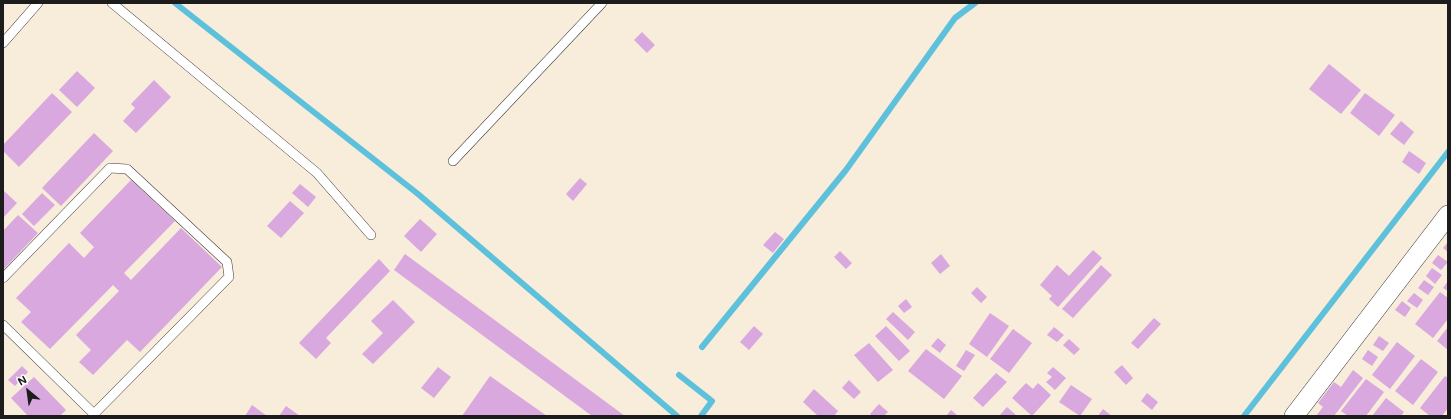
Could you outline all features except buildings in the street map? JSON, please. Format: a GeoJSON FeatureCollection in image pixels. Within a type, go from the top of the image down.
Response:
{"type":"FeatureCollection","features":[{"type":"Feature","properties":{"kind":"street"},"geometry":{"type":"LineString","coordinates":[[1294,416],[1448,215]]}},
{"type":"Feature","properties":{"kind":"lane"},"geometry":{"type":"LineString","coordinates":[[3,43],[38,3]]}},
{"type":"Feature","properties":{"kind":"lane"},"geometry":{"type":"LineString","coordinates":[[112,3],[317,173],[372,234]]}},
{"type":"Feature","properties":{"kind":"lane"},"geometry":{"type":"LineString","coordinates":[[453,161],[602,3]]}},
{"type":"Feature","properties":{"kind":"lane"},"geometry":{"type":"LineString","coordinates":[[3,278],[110,168],[127,169],[227,262],[229,277],[95,415],[3,325]]}},
{"type":"Feature","properties":{"kind":"waterway"},"geometry":{"type":"LineString","coordinates":[[175,3],[418,194],[677,416]]}},
{"type":"Feature","properties":{"kind":"waterway"},"geometry":{"type":"LineString","coordinates":[[702,347],[846,170],[955,18],[975,3]]}},
{"type":"Feature","properties":{"kind":"waterway"},"geometry":{"type":"LineString","coordinates":[[1244,416],[1448,152]]}},
{"type":"Feature","properties":{"kind":"waterway"},"geometry":{"type":"LineString","coordinates":[[679,375],[712,401],[701,416]]}}]}
